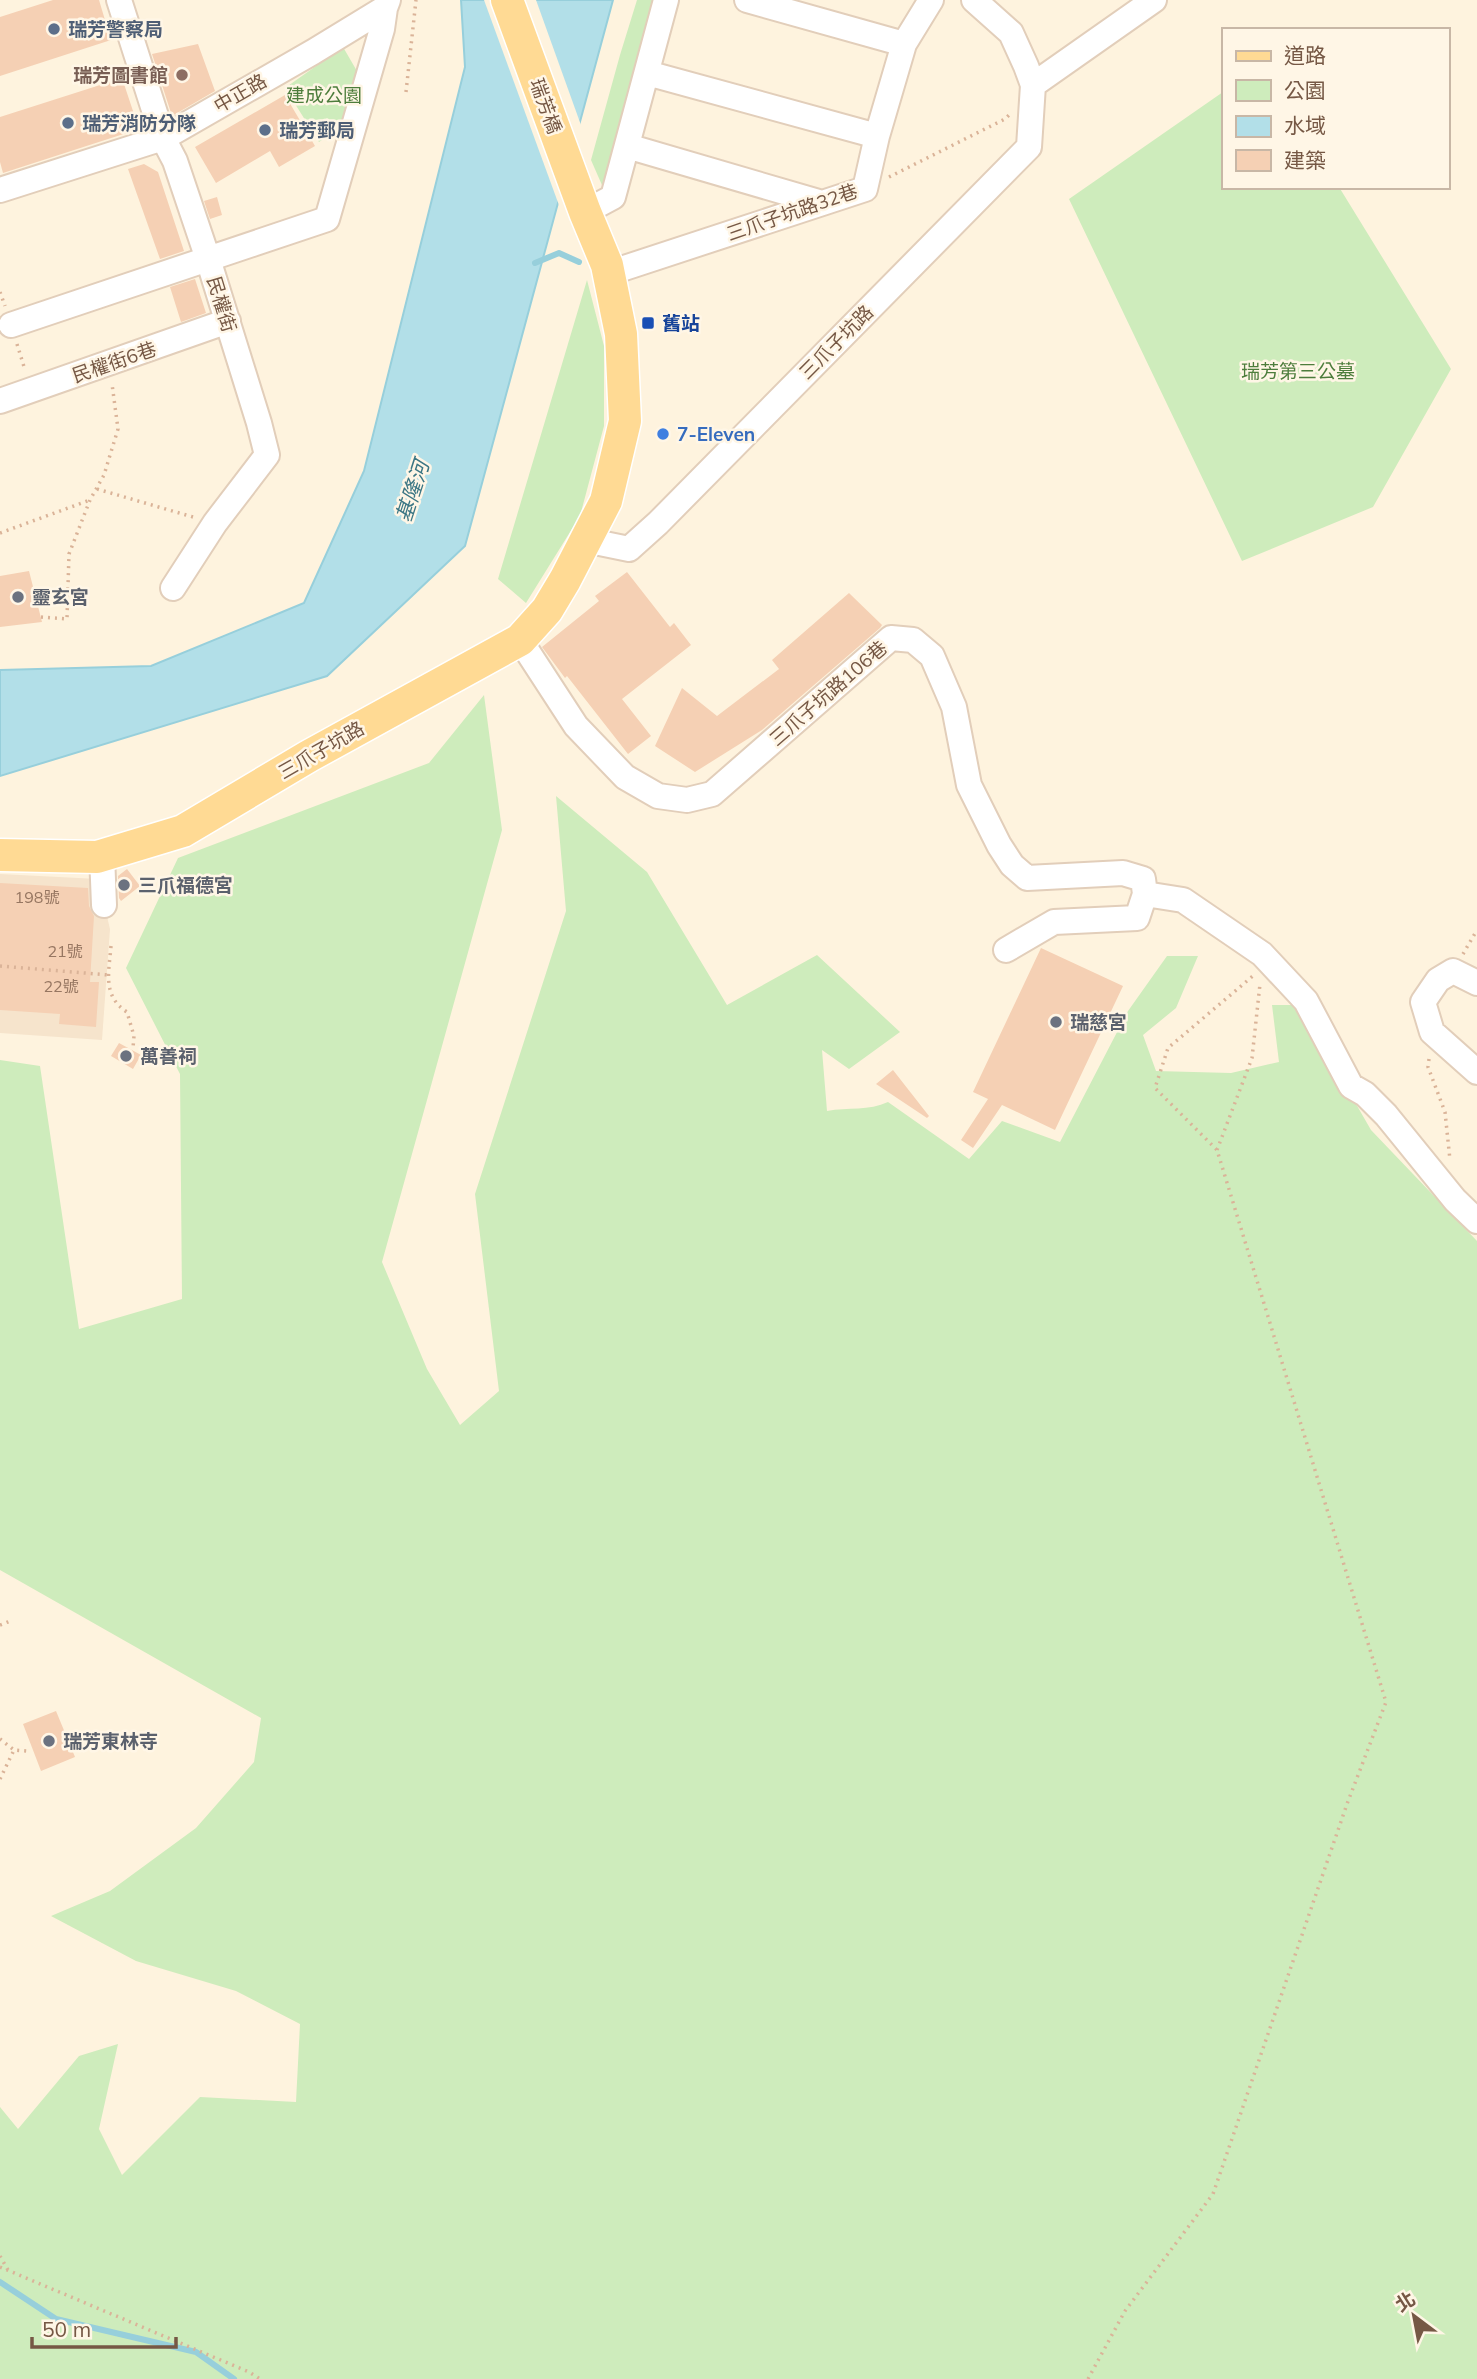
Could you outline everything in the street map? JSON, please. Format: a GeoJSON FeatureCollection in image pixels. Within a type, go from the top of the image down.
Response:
{"type":"FeatureCollection","features":[{"type":"Feature","properties":{"kind":"main road","name":"瑞芳橋"},"geometry":{"type":"LineString","coordinates":[[506,0],[585,212]]}},
{"type":"Feature","properties":{"kind":"main road","name":"三爪子坑路"},"geometry":{"type":"LineString","coordinates":[[0,855],[97,857],[183,831],[309,755],[520,640],[547,610],[606,501],[625,421],[621,334],[610,273],[585,212]]}},
{"type":"Feature","properties":{"kind":"street","name":"民權街"},"geometry":{"type":"LineString","coordinates":[[119,0],[163,138],[175,161],[208,259],[260,423],[267,455],[215,523],[173,588]]}},
{"type":"Feature","properties":{"kind":"street"},"geometry":{"type":"LineString","coordinates":[[585,212],[613,197],[666,0]]}},
{"type":"Feature","properties":{"kind":"street"},"geometry":{"type":"LineString","coordinates":[[747,0],[904,44]]}},
{"type":"Feature","properties":{"kind":"street","name":"三爪子坑路32巷"},"geometry":{"type":"LineString","coordinates":[[610,273],[865,189],[877,135],[904,44],[931,0]]}},
{"type":"Feature","properties":{"kind":"street","name":"三爪子坑路"},"geometry":{"type":"LineString","coordinates":[[586,540],[629,549],[658,523],[1029,147],[1033,85],[1011,33],[974,0]]}},
{"type":"Feature","properties":{"kind":"street"},"geometry":{"type":"LineString","coordinates":[[1033,85],[1154,0]]}},
{"type":"Feature","properties":{"kind":"street","name":"中正路"},"geometry":{"type":"LineString","coordinates":[[0,190],[163,138],[313,52],[386,4]]}},
{"type":"Feature","properties":{"kind":"street"},"geometry":{"type":"LineString","coordinates":[[11,325],[327,219],[382,29],[386,4]]}},
{"type":"Feature","properties":{"kind":"street"},"geometry":{"type":"LineString","coordinates":[[647,73],[877,135]]}},
{"type":"Feature","properties":{"kind":"street"},"geometry":{"type":"LineString","coordinates":[[627,146],[822,203]]}},
{"type":"Feature","properties":{"kind":"street","name":"民權街6巷"},"geometry":{"type":"LineString","coordinates":[[0,401],[228,321]]}},
{"type":"Feature","properties":{"kind":"street","name":"三爪子坑路106巷"},"geometry":{"type":"LineString","coordinates":[[520,640],[576,726],[625,777],[658,796],[687,800],[712,793],[891,639],[913,640],[932,656],[954,706],[969,785],[1012,865],[1027,878],[1123,873],[1143,878],[1145,894]]}},
{"type":"Feature","properties":{"kind":"street"},"geometry":{"type":"LineString","coordinates":[[102,855],[104,905]]}},
{"type":"Feature","properties":{"kind":"street"},"geometry":{"type":"LineString","coordinates":[[1006,950],[1054,922],[1137,918],[1145,894],[1183,900],[1262,954],[1268,967],[1306,1001],[1351,1086],[1365,1094],[1386,1115],[1455,1200],[1475,1217]]}},
{"type":"Feature","properties":{"kind":"street"},"geometry":{"type":"LineString","coordinates":[[1477,983],[1454,971],[1438,980],[1423,1002],[1432,1032],[1477,1072]]}},
{"type":"Feature","properties":{"kind":"path"},"geometry":{"type":"LineString","coordinates":[[406,92],[416,0]]}},
{"type":"Feature","properties":{"kind":"path"},"geometry":{"type":"LineString","coordinates":[[865,189],[1005,119],[1033,85]]}},
{"type":"Feature","properties":{"kind":"path"},"geometry":{"type":"LineString","coordinates":[[41,617],[67,619],[69,554],[97,489],[118,429],[109,364]]}},
{"type":"Feature","properties":{"kind":"path"},"geometry":{"type":"LineString","coordinates":[[97,489],[215,523]]}},
{"type":"Feature","properties":{"kind":"path"},"geometry":{"type":"LineString","coordinates":[[0,533],[90,500]]}},
{"type":"Feature","properties":{"kind":"path"},"geometry":{"type":"LineString","coordinates":[[1454,971],[1477,930]]}},
{"type":"Feature","properties":{"kind":"path"},"geometry":{"type":"LineString","coordinates":[[111,946],[111,997],[117,1006],[127,1012],[134,1037],[133,1048]]}},
{"type":"Feature","properties":{"kind":"path"},"geometry":{"type":"LineString","coordinates":[[0,965],[109,975]]}},
{"type":"Feature","properties":{"kind":"path"},"geometry":{"type":"LineString","coordinates":[[1217,1150],[1252,1058],[1268,967]]}},
{"type":"Feature","properties":{"kind":"path"},"geometry":{"type":"LineString","coordinates":[[1088,2379],[1125,2311],[1213,2194],[1347,1804],[1386,1702],[1217,1150],[1155,1088],[1168,1048],[1268,967]]}},
{"type":"Feature","properties":{"kind":"path"},"geometry":{"type":"LineString","coordinates":[[1432,1032],[1429,1067],[1445,1112],[1450,1163]]}},
{"type":"Feature","properties":{"kind":"path"},"geometry":{"type":"LineString","coordinates":[[0,1625],[13,1620]]}},
{"type":"Feature","properties":{"kind":"path"},"geometry":{"type":"LineString","coordinates":[[0,1739],[14,1751],[27,1751]]}},
{"type":"Feature","properties":{"kind":"path"},"geometry":{"type":"LineString","coordinates":[[0,1779],[14,1751]]}},
{"type":"Feature","properties":{"kind":"path"},"geometry":{"type":"LineString","coordinates":[[0,2256],[9,2271]]}},
{"type":"Feature","properties":{"kind":"path"},"geometry":{"type":"LineString","coordinates":[[0,2266],[236,2366],[260,2379]]}},
{"type":"Feature","properties":{"kind":"shaded area"},"geometry":{"type":"Polygon","coordinates":[[[0,874],[98,879],[110,929],[102,1040],[0,1033],[0,874]]]}},
{"type":"Feature","properties":{"kind":"green space"},"geometry":{"type":"Polygon","coordinates":[[[637,0],[660,0],[605,192],[591,160],[637,0]]]}},
{"type":"Feature","properties":{"kind":"green space","name":"建成公園"},"geometry":{"type":"Polygon","coordinates":[[[343,47],[361,78],[344,125],[319,142],[285,88],[343,47]]]}},
{"type":"Feature","properties":{"kind":"green space","name":"瑞芳第三公墓"},"geometry":{"type":"Polygon","coordinates":[[[1222,93],[1222,189],[1340,189],[1451,369],[1373,507],[1242,561],[1069,199],[1222,93]]]}},
{"type":"Feature","properties":{"kind":"green space"},"geometry":{"type":"Polygon","coordinates":[[[587,280],[604,346],[604,426],[580,516],[526,603],[498,579],[587,280]]]}},
{"type":"Feature","properties":{"kind":"green space"},"geometry":{"type":"Polygon","coordinates":[[[484,695],[502,830],[382,1262],[427,1369],[460,1425],[499,1391],[475,1194],[566,911],[556,796],[647,872],[727,1005],[817,955],[900,1032],[849,1069],[822,1050],[827,1111],[873,1107],[888,1102],[969,1159],[1002,1121],[1060,1142],[1128,1011],[1167,956],[1198,956],[1176,1008],[1143,1035],[1156,1071],[1231,1073],[1279,1062],[1272,1005],[1299,1005],[1371,1130],[1477,1241],[1477,2379],[0,2379],[0,2107],[18,2129],[79,2056],[118,2044],[99,2129],[122,2175],[200,2097],[296,2102],[300,2024],[236,1991],[136,1961],[51,1916],[110,1891],[196,1828],[254,1762],[261,1718],[0,1570],[0,1060],[40,1066],[79,1329],[182,1299],[180,1074],[126,968],[178,858],[429,763],[484,695]]]}},
{"type":"Feature","properties":{"kind":"water","name":"基隆河"},"geometry":{"type":"Polygon","coordinates":[[[461,0],[613,0],[465,546],[327,676],[0,776],[0,670],[151,666],[304,603],[364,471],[465,67],[461,0]]]}},
{"type":"Feature","properties":{"kind":"pier"},"geometry":{"type":"Polygon","coordinates":[[[484,0],[536,0],[582,128],[560,208],[484,0]]]}},
{"type":"Feature","properties":{"kind":"building","name":"瑞芳警察局"},"geometry":{"type":"Polygon","coordinates":[[[53,0],[99,0],[111,40],[0,76],[0,17],[53,0]]]}},
{"type":"Feature","properties":{"kind":"building","name":"瑞芳圖書館"},"geometry":{"type":"Polygon","coordinates":[[[198,44],[215,91],[172,116],[152,54],[198,44]]]}},
{"type":"Feature","properties":{"kind":"building","name":"瑞芳消防分隊"},"geometry":{"type":"Polygon","coordinates":[[[122,78],[139,129],[3,173],[0,162],[0,117],[122,78]]]}},
{"type":"Feature","properties":{"kind":"building","name":"瑞芳郵局"},"geometry":{"type":"Polygon","coordinates":[[[285,95],[315,146],[279,167],[270,151],[216,183],[195,147],[285,95]]]}},
{"type":"Feature","properties":{"kind":"building"},"geometry":{"type":"Polygon","coordinates":[[[144,164],[158,172],[184,251],[160,259],[128,169],[144,164]]]}},
{"type":"Feature","properties":{"kind":"building"},"geometry":{"type":"Polygon","coordinates":[[[217,197],[222,215],[210,219],[204,201],[217,197]]]}},
{"type":"Feature","properties":{"kind":"building"},"geometry":{"type":"Polygon","coordinates":[[[195,279],[206,313],[181,322],[170,287],[195,279]]]}},
{"type":"Feature","properties":{"kind":"building","name":"靈玄宮"},"geometry":{"type":"Polygon","coordinates":[[[29,571],[42,622],[0,627],[0,576],[29,571]]]}},
{"type":"Feature","properties":{"kind":"building"},"geometry":{"type":"Polygon","coordinates":[[[627,572],[670,627],[674,623],[691,645],[622,699],[651,736],[628,754],[542,647],[599,601],[595,596],[627,572]]]}},
{"type":"Feature","properties":{"kind":"building"},"geometry":{"type":"Polygon","coordinates":[[[849,593],[882,625],[762,730],[695,772],[655,746],[682,688],[717,716],[779,669],[772,660],[849,593]]]}},
{"type":"Feature","properties":{"kind":"building","name":"三爪福德宮"},"geometry":{"type":"Polygon","coordinates":[[[127,869],[140,886],[121,901],[118,876],[127,869]]]}},
{"type":"Feature","properties":{"kind":"building"},"geometry":{"type":"Polygon","coordinates":[[[0,883],[88,888],[89,906],[94,916],[90,982],[99,982],[96,1027],[59,1024],[60,1014],[0,1010],[0,883]]]}},
{"type":"Feature","properties":{"kind":"building","name":"瑞慈宮"},"geometry":{"type":"Polygon","coordinates":[[[1041,948],[1123,986],[1055,1130],[1002,1105],[973,1148],[961,1140],[988,1099],[973,1092],[1041,948]]]}},
{"type":"Feature","properties":{"kind":"building","name":"萬善祠"},"geometry":{"type":"Polygon","coordinates":[[[119,1043],[141,1055],[133,1069],[111,1056],[119,1043]]]}},
{"type":"Feature","properties":{"kind":"building"},"geometry":{"type":"Polygon","coordinates":[[[893,1070],[929,1116],[927,1118],[876,1084],[893,1070]]]}},
{"type":"Feature","properties":{"kind":"building","name":"瑞芳東林寺"},"geometry":{"type":"Polygon","coordinates":[[[56,1711],[75,1757],[41,1771],[23,1724],[56,1711]]]}},
{"type":"Feature","properties":{"kind":"waterway"},"geometry":{"type":"LineString","coordinates":[[535,263],[559,253],[579,262]]}},
{"type":"Feature","properties":{"kind":"waterway"},"geometry":{"type":"LineString","coordinates":[[0,2282],[56,2319],[196,2352],[234,2379]]}},
{"type":"Feature","properties":{"kind":"place","name":"瑞芳警察局"},"geometry":{"type":"Point","coordinates":[54,29]}},
{"type":"Feature","properties":{"kind":"place","name":"瑞芳圖書館"},"geometry":{"type":"Point","coordinates":[182,75]}},
{"type":"Feature","properties":{"kind":"place","name":"瑞芳消防分隊"},"geometry":{"type":"Point","coordinates":[68,123]}},
{"type":"Feature","properties":{"kind":"place","name":"瑞芳郵局"},"geometry":{"type":"Point","coordinates":[265,130]}},
{"type":"Feature","properties":{"kind":"place","name":"舊站"},"geometry":{"type":"Point","coordinates":[648,323]}},
{"type":"Feature","properties":{"kind":"place","name":"7-Eleven"},"geometry":{"type":"Point","coordinates":[663,434]}},
{"type":"Feature","properties":{"kind":"place","name":"靈玄宮"},"geometry":{"type":"Point","coordinates":[18,597]}},
{"type":"Feature","properties":{"kind":"place","name":"三爪福德宮"},"geometry":{"type":"Point","coordinates":[124,885]}},
{"type":"Feature","properties":{"kind":"place","name":"瑞慈宮"},"geometry":{"type":"Point","coordinates":[1056,1022]}},
{"type":"Feature","properties":{"kind":"place","name":"萬善祠"},"geometry":{"type":"Point","coordinates":[126,1056]}},
{"type":"Feature","properties":{"kind":"place","name":"瑞芳東林寺"},"geometry":{"type":"Point","coordinates":[49,1741]}}]}
